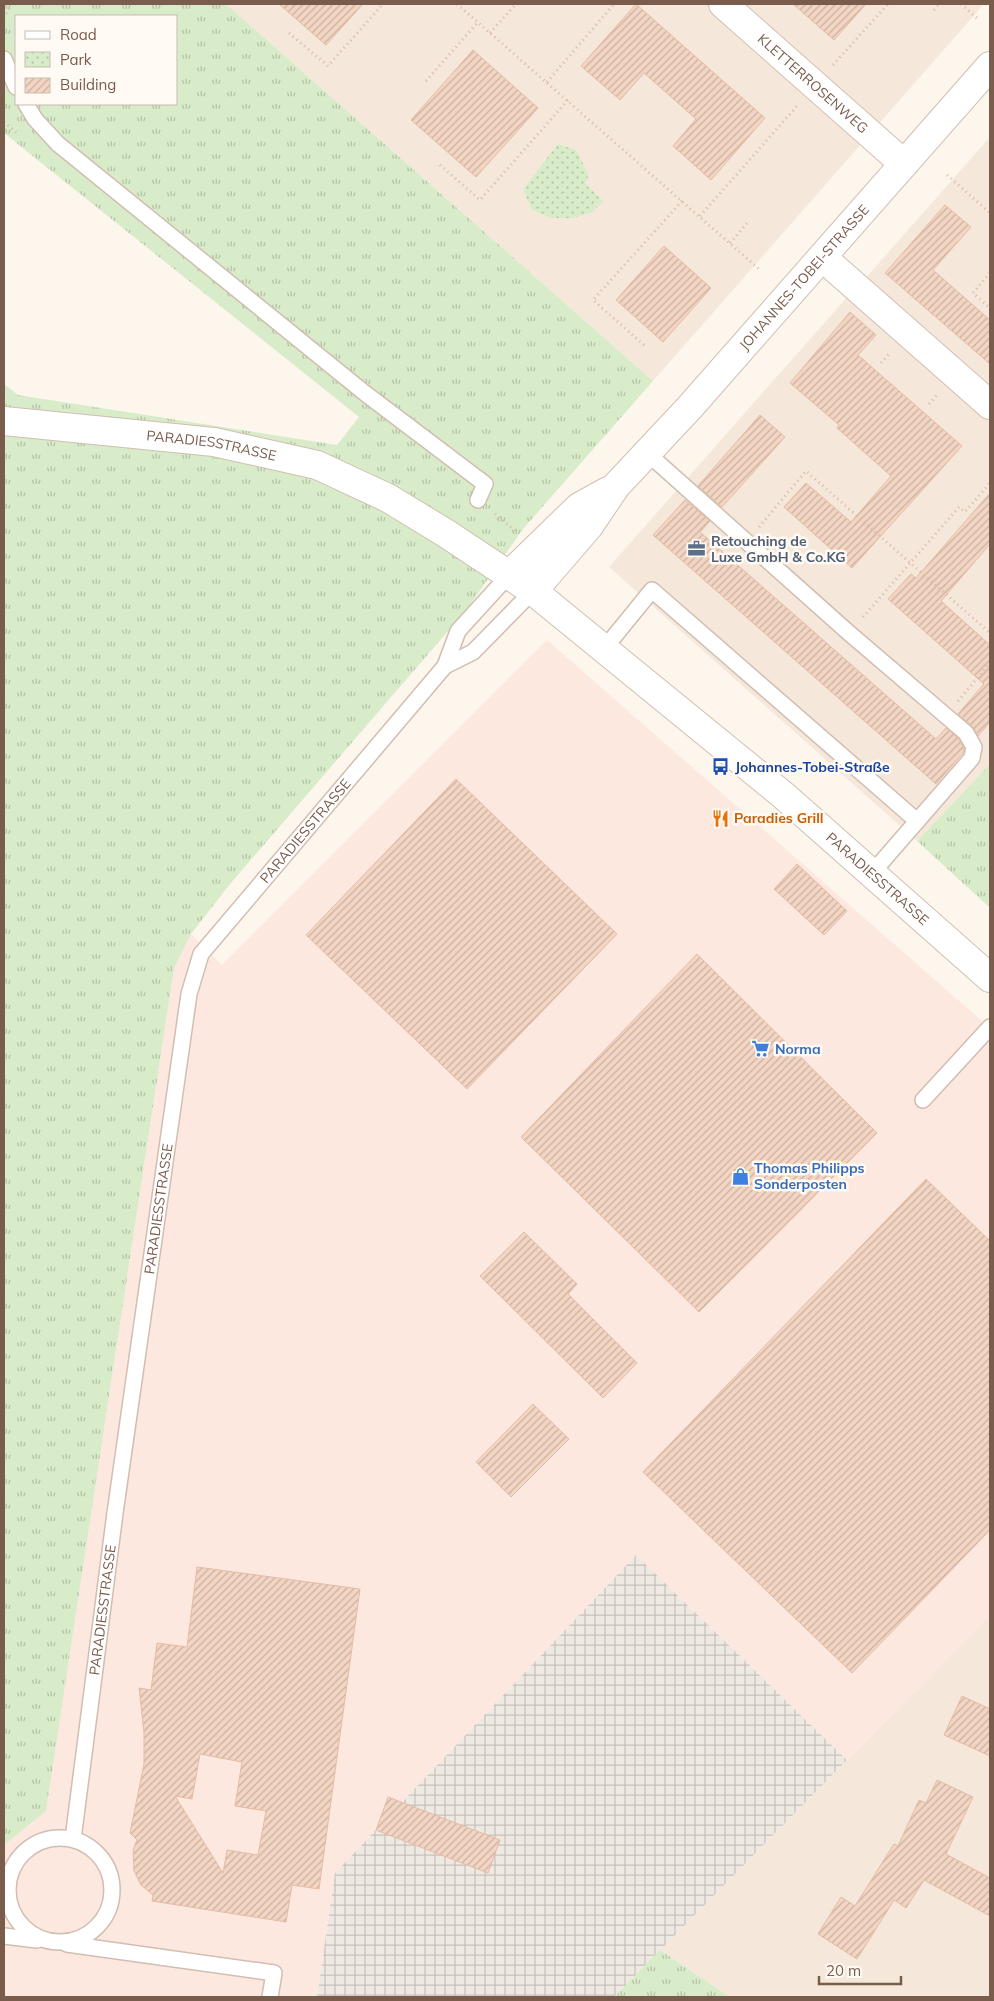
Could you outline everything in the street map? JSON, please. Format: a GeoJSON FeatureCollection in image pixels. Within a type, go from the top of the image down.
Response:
{"type":"FeatureCollection","features":[{"type":"Feature","properties":{"kind":"street","name":"KLETTERROSENWEG"},"geometry":{"type":"LineString","coordinates":[[722,4],[904,164]]}},
{"type":"Feature","properties":{"kind":"street","name":"JOHANNES-TOBEI-STRASSE"},"geometry":{"type":"LineString","coordinates":[[533,590],[589,526],[616,486],[690,407],[990,66]]}},
{"type":"Feature","properties":{"kind":"street"},"geometry":{"type":"LineString","coordinates":[[822,257],[990,405]]}},
{"type":"Feature","properties":{"kind":"street","name":"PARADIESSTRASSE"},"geometry":{"type":"LineString","coordinates":[[4,421],[214,442],[317,465],[388,498],[533,590],[783,795],[990,978]]}},
{"type":"Feature","properties":{"kind":"street","name":"JOHANNES-TOBEI-STRASSE"},"geometry":{"type":"LineString","coordinates":[[509,575],[579,507],[616,486]]}},
{"type":"Feature","properties":{"kind":"lane"},"geometry":{"type":"LineString","coordinates":[[4,59],[15,85]]}},
{"type":"Feature","properties":{"kind":"lane"},"geometry":{"type":"LineString","coordinates":[[27,105],[35,119],[58,144],[366,394],[485,484],[478,500]]}},
{"type":"Feature","properties":{"kind":"lane"},"geometry":{"type":"LineString","coordinates":[[646,452],[849,633],[966,733],[974,747],[972,758],[872,873]]}},
{"type":"Feature","properties":{"kind":"lane","name":"PARADIESSTRASSE"},"geometry":{"type":"LineString","coordinates":[[73,1839],[115,1513],[186,1014],[189,994],[201,954],[445,666],[458,631],[509,575]]}},
{"type":"Feature","properties":{"kind":"lane","name":"PARADIESSTRASSE"},"geometry":{"type":"LineString","coordinates":[[445,666],[473,652],[533,590]]}},
{"type":"Feature","properties":{"kind":"lane"},"geometry":{"type":"LineString","coordinates":[[604,649],[652,590],[917,821]]}},
{"type":"Feature","properties":{"kind":"lane"},"geometry":{"type":"LineString","coordinates":[[923,1100],[990,1027]]}},
{"type":"Feature","properties":{"kind":"lane"},"geometry":{"type":"LineString","coordinates":[[56,1838],[73,1839],[87,1846],[99,1856],[107,1869],[112,1884],[111,1899],[106,1914],[97,1926],[84,1936],[70,1941],[54,1942],[38,1938],[24,1928],[13,1914],[8,1898],[8,1881],[14,1865],[24,1851],[39,1842],[56,1838]]}},
{"type":"Feature","properties":{"kind":"lane"},"geometry":{"type":"LineString","coordinates":[[4,1936],[274,1973],[270,1997]]}},
{"type":"Feature","properties":{"kind":"path"},"geometry":{"type":"LineString","coordinates":[[4,18],[11,4]]}},
{"type":"Feature","properties":{"kind":"path"},"geometry":{"type":"LineString","coordinates":[[289,33],[328,66],[383,4]]}},
{"type":"Feature","properties":{"kind":"path"},"geometry":{"type":"LineString","coordinates":[[457,4],[759,268]]}},
{"type":"Feature","properties":{"kind":"path"},"geometry":{"type":"LineString","coordinates":[[490,32],[516,4]]}},
{"type":"Feature","properties":{"kind":"path"},"geometry":{"type":"LineString","coordinates":[[547,82],[614,4]]}},
{"type":"Feature","properties":{"kind":"path"},"geometry":{"type":"LineString","coordinates":[[700,216],[888,4]]}},
{"type":"Feature","properties":{"kind":"path"},"geometry":{"type":"LineString","coordinates":[[934,10],[939,4]]}},
{"type":"Feature","properties":{"kind":"path"},"geometry":{"type":"LineString","coordinates":[[961,4],[978,19]]}},
{"type":"Feature","properties":{"kind":"path"},"geometry":{"type":"LineString","coordinates":[[426,81],[478,22]]}},
{"type":"Feature","properties":{"kind":"path"},"geometry":{"type":"LineString","coordinates":[[440,165],[480,200],[568,100]]}},
{"type":"Feature","properties":{"kind":"path"},"geometry":{"type":"LineString","coordinates":[[947,175],[990,213]]}},
{"type":"Feature","properties":{"kind":"path"},"geometry":{"type":"LineString","coordinates":[[644,345],[593,300],[682,201]]}},
{"type":"Feature","properties":{"kind":"path"},"geometry":{"type":"LineString","coordinates":[[730,243],[748,222]]}},
{"type":"Feature","properties":{"kind":"path"},"geometry":{"type":"LineString","coordinates":[[990,272],[973,293],[990,308]]}},
{"type":"Feature","properties":{"kind":"path"},"geometry":{"type":"LineString","coordinates":[[746,542],[806,471],[990,633]]}},
{"type":"Feature","properties":{"kind":"path"},"geometry":{"type":"LineString","coordinates":[[849,633],[959,507],[965,512],[990,483]]}},
{"type":"Feature","properties":{"kind":"path"},"geometry":{"type":"LineString","coordinates":[[946,716],[990,663]]}},
{"type":"Feature","properties":{"kind":"shaded area"},"geometry":{"type":"Polygon","coordinates":[[[226,4],[984,4],[653,381],[226,4]]]}},
{"type":"Feature","properties":{"kind":"shaded area"},"geometry":{"type":"Polygon","coordinates":[[[990,137],[990,390],[865,279],[990,137]]]}},
{"type":"Feature","properties":{"kind":"shaded area"},"geometry":{"type":"Polygon","coordinates":[[[849,295],[990,420],[990,764],[917,841],[609,567],[849,295]]]}},
{"type":"Feature","properties":{"kind":"shaded area"},"geometry":{"type":"Polygon","coordinates":[[[547,640],[990,1028],[990,1615],[847,1760],[636,1555],[335,1873],[317,1997],[4,1997],[4,1845],[46,1810],[174,968],[191,934],[274,1018],[222,965],[547,640]]]}},
{"type":"Feature","properties":{"kind":"shaded area"},"geometry":{"type":"Polygon","coordinates":[[[636,1555],[847,1760],[614,1997],[317,1997],[335,1873],[636,1555]]]}},
{"type":"Feature","properties":{"kind":"shaded area"},"geometry":{"type":"Polygon","coordinates":[[[990,1615],[990,1997],[730,1997],[660,1950],[990,1615]]]}},
{"type":"Feature","properties":{"kind":"green space"},"geometry":{"type":"Polygon","coordinates":[[[4,4],[226,4],[653,381],[523,529],[467,609],[230,884],[191,934],[174,968],[46,1811],[4,1845],[4,384],[18,395],[337,445],[359,417],[4,133],[4,4]]]}},
{"type":"Feature","properties":{"kind":"green space"},"geometry":{"type":"Polygon","coordinates":[[[558,144],[576,150],[589,175],[585,183],[603,201],[592,212],[573,218],[551,218],[532,210],[523,189],[558,144]]]}},
{"type":"Feature","properties":{"kind":"green space"},"geometry":{"type":"Polygon","coordinates":[[[990,764],[990,908],[917,841],[990,764]]]}},
{"type":"Feature","properties":{"kind":"green space"},"geometry":{"type":"Polygon","coordinates":[[[660,1950],[730,1997],[614,1997],[660,1950]]]}},
{"type":"Feature","properties":{"kind":"building"},"geometry":{"type":"Polygon","coordinates":[[[279,4],[363,4],[326,45],[279,4]]]}},
{"type":"Feature","properties":{"kind":"building"},"geometry":{"type":"Polygon","coordinates":[[[636,4],[765,118],[711,180],[673,146],[696,119],[644,73],[620,100],[581,66],[636,4]]]}},
{"type":"Feature","properties":{"kind":"building"},"geometry":{"type":"Polygon","coordinates":[[[793,4],[866,4],[834,40],[793,4]]]}},
{"type":"Feature","properties":{"kind":"building"},"geometry":{"type":"Polygon","coordinates":[[[473,50],[538,108],[476,177],[411,120],[473,50]]]}},
{"type":"Feature","properties":{"kind":"building"},"geometry":{"type":"Polygon","coordinates":[[[945,205],[971,227],[933,270],[990,320],[990,364],[885,273],[945,205]]]}},
{"type":"Feature","properties":{"kind":"building"},"geometry":{"type":"Polygon","coordinates":[[[664,246],[711,288],[663,342],[616,300],[664,246]]]}},
{"type":"Feature","properties":{"kind":"building"},"geometry":{"type":"Polygon","coordinates":[[[850,312],[876,335],[858,355],[962,446],[852,568],[784,507],[806,483],[851,522],[891,476],[837,428],[839,425],[790,383],[850,312]]]}},
{"type":"Feature","properties":{"kind":"building"},"geometry":{"type":"Polygon","coordinates":[[[760,415],[785,437],[722,507],[698,486],[760,415]]]}},
{"type":"Feature","properties":{"kind":"building"},"geometry":{"type":"Polygon","coordinates":[[[990,493],[990,544],[941,601],[990,645],[990,722],[978,736],[972,726],[958,714],[984,684],[888,599],[911,574],[916,578],[990,493]]]}},
{"type":"Feature","properties":{"kind":"building"},"geometry":{"type":"Polygon","coordinates":[[[685,500],[710,521],[700,532],[936,739],[946,728],[959,739],[964,749],[963,753],[936,784],[653,535],[685,500]]]}},
{"type":"Feature","properties":{"kind":"building"},"geometry":{"type":"Polygon","coordinates":[[[456,779],[617,934],[467,1089],[306,935],[456,779]]]}},
{"type":"Feature","properties":{"kind":"building"},"geometry":{"type":"Polygon","coordinates":[[[797,864],[847,911],[824,935],[774,889],[797,864]]]}},
{"type":"Feature","properties":{"kind":"building"},"geometry":{"type":"Polygon","coordinates":[[[697,954],[877,1133],[699,1312],[521,1137],[697,954]]]}},
{"type":"Feature","properties":{"kind":"building"},"geometry":{"type":"Polygon","coordinates":[[[926,1179],[990,1241],[990,1530],[852,1673],[643,1472],[926,1179]]]}},
{"type":"Feature","properties":{"kind":"building"},"geometry":{"type":"Polygon","coordinates":[[[524,1232],[577,1284],[568,1294],[637,1363],[603,1398],[480,1276],[524,1232]]]}},
{"type":"Feature","properties":{"kind":"building"},"geometry":{"type":"Polygon","coordinates":[[[533,1404],[569,1439],[511,1497],[476,1462],[533,1404]]]}},
{"type":"Feature","properties":{"kind":"building"},"geometry":{"type":"Polygon","coordinates":[[[197,1567],[360,1589],[319,1889],[292,1885],[286,1922],[152,1901],[153,1895],[141,1885],[134,1871],[133,1850],[137,1840],[130,1833],[144,1764],[144,1733],[139,1688],[151,1690],[157,1643],[187,1647],[197,1567]],[[200,1754],[192,1799],[175,1796],[223,1873],[227,1850],[258,1855],[266,1811],[235,1806],[242,1762],[200,1754]]]}},
{"type":"Feature","properties":{"kind":"building"},"geometry":{"type":"Polygon","coordinates":[[[962,1696],[990,1709],[990,1756],[944,1735],[962,1696]]]}},
{"type":"Feature","properties":{"kind":"building"},"geometry":{"type":"Polygon","coordinates":[[[937,1780],[973,1797],[946,1854],[990,1878],[990,1916],[924,1880],[906,1908],[894,1900],[857,1959],[818,1934],[841,1897],[855,1906],[894,1844],[898,1846],[919,1800],[926,1803],[937,1780]]]}},
{"type":"Feature","properties":{"kind":"building"},"geometry":{"type":"Polygon","coordinates":[[[388,1797],[500,1840],[488,1873],[376,1830],[388,1797]]]}},
{"type":"Feature","properties":{"kind":"place","name":"Retouching de Luxe GmbH & Co.KG"},"geometry":{"type":"Point","coordinates":[697,549]}},
{"type":"Feature","properties":{"kind":"place","name":"Johannes-Tobei-Straße"},"geometry":{"type":"Point","coordinates":[721,767]}},
{"type":"Feature","properties":{"kind":"place","name":"Paradies Grill"},"geometry":{"type":"Point","coordinates":[720,818]}},
{"type":"Feature","properties":{"kind":"place","name":"Norma"},"geometry":{"type":"Point","coordinates":[761,1049]}},
{"type":"Feature","properties":{"kind":"place","name":"Thomas Philipps Sonderposten"},"geometry":{"type":"Point","coordinates":[740,1176]}}]}
